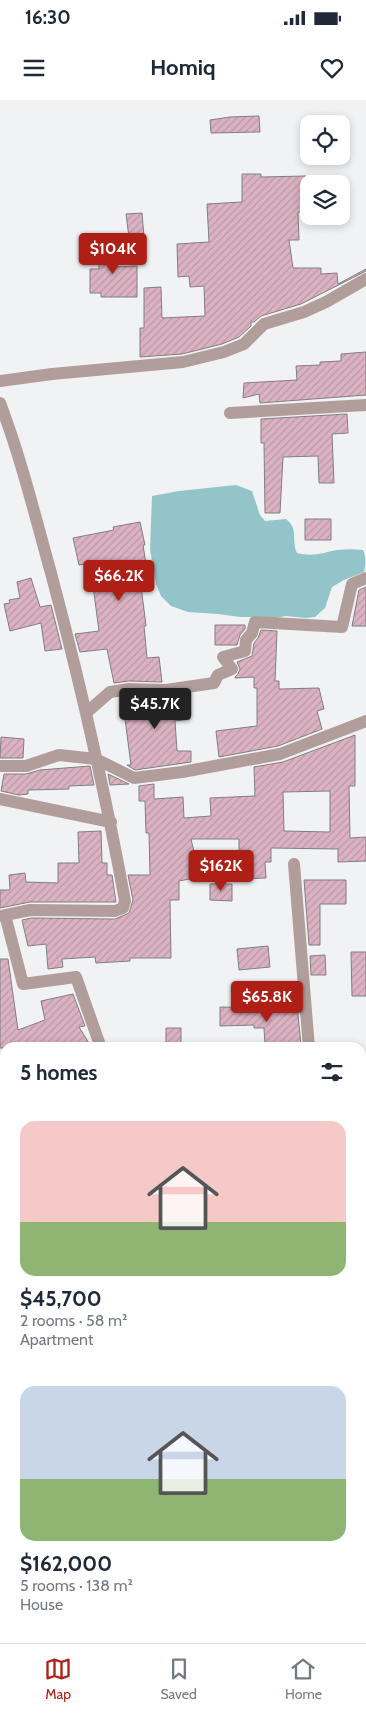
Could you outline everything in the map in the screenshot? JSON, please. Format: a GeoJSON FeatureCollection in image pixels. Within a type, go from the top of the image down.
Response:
{"type":"FeatureCollection","features":[{"type":"Feature","properties":{"kind":"street"},"geometry":{"type":"LineString","coordinates":[[0,381],[52,374],[183,362],[224,352],[244,344],[264,324],[304,312],[326,302],[366,278]]}},
{"type":"Feature","properties":{"kind":"street"},"geometry":{"type":"LineString","coordinates":[[0,403],[29,492],[72,650],[111,822],[125,902],[123,908],[115,911],[30,910],[2,915],[23,984],[76,977],[99,1042]]}},
{"type":"Feature","properties":{"kind":"street"},"geometry":{"type":"LineString","coordinates":[[230,413],[366,405]]}},
{"type":"Feature","properties":{"kind":"street"},"geometry":{"type":"LineString","coordinates":[[86,713],[110,692],[129,689],[166,690],[214,683],[218,675],[232,669],[223,657],[245,651],[246,640],[252,633],[255,622],[342,627],[352,584],[366,578]]}},
{"type":"Feature","properties":{"kind":"street"},"geometry":{"type":"LineString","coordinates":[[0,766],[26,766],[59,755],[96,759],[134,778],[182,772],[280,754],[366,721]]}},
{"type":"Feature","properties":{"kind":"street"},"geometry":{"type":"LineString","coordinates":[[0,799],[111,822]]}},
{"type":"Feature","properties":{"kind":"street"},"geometry":{"type":"LineString","coordinates":[[294,864],[308,1042]]}},
{"type":"Feature","properties":{"kind":"water"},"geometry":{"type":"Polygon","coordinates":[[[236,485],[252,491],[260,515],[265,521],[286,519],[290,523],[294,530],[297,553],[312,555],[350,549],[363,550],[365,555],[364,572],[332,587],[325,608],[315,617],[286,616],[270,619],[240,617],[188,612],[171,606],[161,596],[156,584],[150,549],[152,496],[236,485]]]}},
{"type":"Feature","properties":{"kind":"building"},"geometry":{"type":"Polygon","coordinates":[[[259,116],[260,132],[211,133],[210,120],[259,116]]]}},
{"type":"Feature","properties":{"kind":"building"},"geometry":{"type":"Polygon","coordinates":[[[242,174],[261,174],[261,177],[300,176],[299,240],[289,240],[293,268],[321,268],[321,274],[337,273],[338,284],[366,269],[366,271],[301,304],[261,316],[254,322],[251,322],[251,326],[239,337],[222,344],[182,354],[140,357],[140,328],[144,328],[144,288],[161,287],[162,318],[205,316],[204,286],[190,287],[189,276],[178,277],[177,244],[209,242],[207,204],[242,202],[242,174]]]}},
{"type":"Feature","properties":{"kind":"building"},"geometry":{"type":"Polygon","coordinates":[[[142,213],[144,237],[129,237],[126,214],[142,213]]]}},
{"type":"Feature","properties":{"kind":"building"},"geometry":{"type":"Polygon","coordinates":[[[99,241],[114,241],[114,267],[137,266],[137,297],[101,297],[101,293],[90,293],[90,269],[99,269],[99,241]]]}},
{"type":"Feature","properties":{"kind":"building"},"geometry":{"type":"Polygon","coordinates":[[[366,352],[366,395],[260,403],[259,394],[243,398],[244,383],[297,380],[296,366],[320,365],[320,362],[341,361],[341,354],[366,352]]]}},
{"type":"Feature","properties":{"kind":"building"},"geometry":{"type":"Polygon","coordinates":[[[347,414],[348,433],[332,434],[334,483],[319,483],[318,456],[283,457],[280,513],[265,513],[264,443],[261,443],[261,419],[347,414]]]}},
{"type":"Feature","properties":{"kind":"building"},"geometry":{"type":"Polygon","coordinates":[[[305,519],[331,519],[331,540],[305,540],[305,519]]]}},
{"type":"Feature","properties":{"kind":"building"},"geometry":{"type":"Polygon","coordinates":[[[140,522],[145,545],[143,545],[148,576],[140,578],[146,626],[144,626],[147,658],[159,657],[162,682],[129,681],[114,683],[107,649],[80,652],[75,634],[99,631],[90,563],[79,565],[73,538],[114,530],[113,527],[140,522]]]}},
{"type":"Feature","properties":{"kind":"building"},"geometry":{"type":"Polygon","coordinates":[[[31,578],[40,607],[51,605],[62,649],[45,651],[41,623],[10,631],[4,604],[10,603],[9,600],[20,598],[17,582],[31,578]]]}},
{"type":"Feature","properties":{"kind":"building"},"geometry":{"type":"Polygon","coordinates":[[[366,587],[366,626],[352,626],[359,590],[366,587]]]}},
{"type":"Feature","properties":{"kind":"building"},"geometry":{"type":"Polygon","coordinates":[[[215,625],[245,625],[245,629],[240,635],[237,645],[215,645],[215,625]]]}},
{"type":"Feature","properties":{"kind":"building"},"geometry":{"type":"Polygon","coordinates":[[[261,630],[277,631],[275,681],[279,681],[279,689],[319,688],[324,709],[317,711],[322,729],[278,746],[219,757],[216,731],[257,726],[257,688],[254,688],[254,677],[235,677],[240,669],[237,662],[252,656],[254,643],[261,630]]]}},
{"type":"Feature","properties":{"kind":"building"},"geometry":{"type":"Polygon","coordinates":[[[189,695],[190,719],[175,721],[177,751],[191,751],[191,762],[135,770],[127,765],[131,765],[125,719],[120,699],[130,697],[166,698],[189,695]]]}},
{"type":"Feature","properties":{"kind":"building"},"geometry":{"type":"Polygon","coordinates":[[[355,735],[355,786],[349,786],[350,838],[366,837],[366,861],[338,862],[338,849],[271,848],[271,862],[265,862],[266,878],[239,879],[239,839],[191,839],[200,877],[179,881],[179,900],[170,900],[171,958],[130,958],[130,961],[96,963],[95,957],[62,959],[63,967],[48,969],[46,944],[28,946],[22,920],[31,918],[115,919],[129,913],[133,900],[128,875],[150,875],[149,833],[146,833],[145,801],[139,801],[139,786],[154,784],[154,799],[183,797],[184,818],[211,816],[210,798],[255,796],[254,767],[283,762],[355,735]],[[330,791],[283,792],[284,831],[330,832],[330,791]]]}},
{"type":"Feature","properties":{"kind":"building"},"geometry":{"type":"Polygon","coordinates":[[[1,737],[24,739],[23,758],[0,758],[1,737]]]}},
{"type":"Feature","properties":{"kind":"building"},"geometry":{"type":"Polygon","coordinates":[[[90,766],[94,785],[69,786],[69,789],[28,790],[28,794],[19,795],[1,791],[4,774],[26,774],[40,770],[90,766]]]}},
{"type":"Feature","properties":{"kind":"building"},"geometry":{"type":"Polygon","coordinates":[[[108,774],[129,784],[110,785],[108,774]]]}},
{"type":"Feature","properties":{"kind":"building"},"geometry":{"type":"Polygon","coordinates":[[[101,831],[102,863],[107,863],[107,875],[112,875],[116,902],[30,902],[0,908],[0,890],[10,890],[9,875],[25,873],[26,882],[58,883],[58,863],[79,863],[78,832],[101,831]]]}},
{"type":"Feature","properties":{"kind":"building"},"geometry":{"type":"Polygon","coordinates":[[[304,880],[346,880],[346,904],[320,904],[320,945],[309,945],[304,880]]]}},
{"type":"Feature","properties":{"kind":"building"},"geometry":{"type":"Polygon","coordinates":[[[210,884],[232,884],[232,901],[210,900],[210,884]]]}},
{"type":"Feature","properties":{"kind":"building"},"geometry":{"type":"Polygon","coordinates":[[[268,946],[270,967],[239,970],[237,949],[268,946]]]}},
{"type":"Feature","properties":{"kind":"building"},"geometry":{"type":"Polygon","coordinates":[[[351,952],[366,952],[366,996],[352,996],[351,952]]]}},
{"type":"Feature","properties":{"kind":"building"},"geometry":{"type":"Polygon","coordinates":[[[325,955],[326,975],[311,975],[310,956],[325,955]]]}},
{"type":"Feature","properties":{"kind":"building"},"geometry":{"type":"Polygon","coordinates":[[[0,959],[8,959],[18,1030],[45,1020],[41,1001],[73,994],[85,1026],[79,1027],[88,1042],[0,1042],[0,959]]]}},
{"type":"Feature","properties":{"kind":"building"},"geometry":{"type":"Polygon","coordinates":[[[288,1005],[297,1005],[301,1042],[265,1042],[264,1028],[254,1028],[254,1025],[220,1026],[220,1007],[288,1008],[288,1005]]]}},
{"type":"Feature","properties":{"kind":"building"},"geometry":{"type":"Polygon","coordinates":[[[166,1028],[181,1028],[181,1042],[166,1042],[166,1028]]]}}]}
